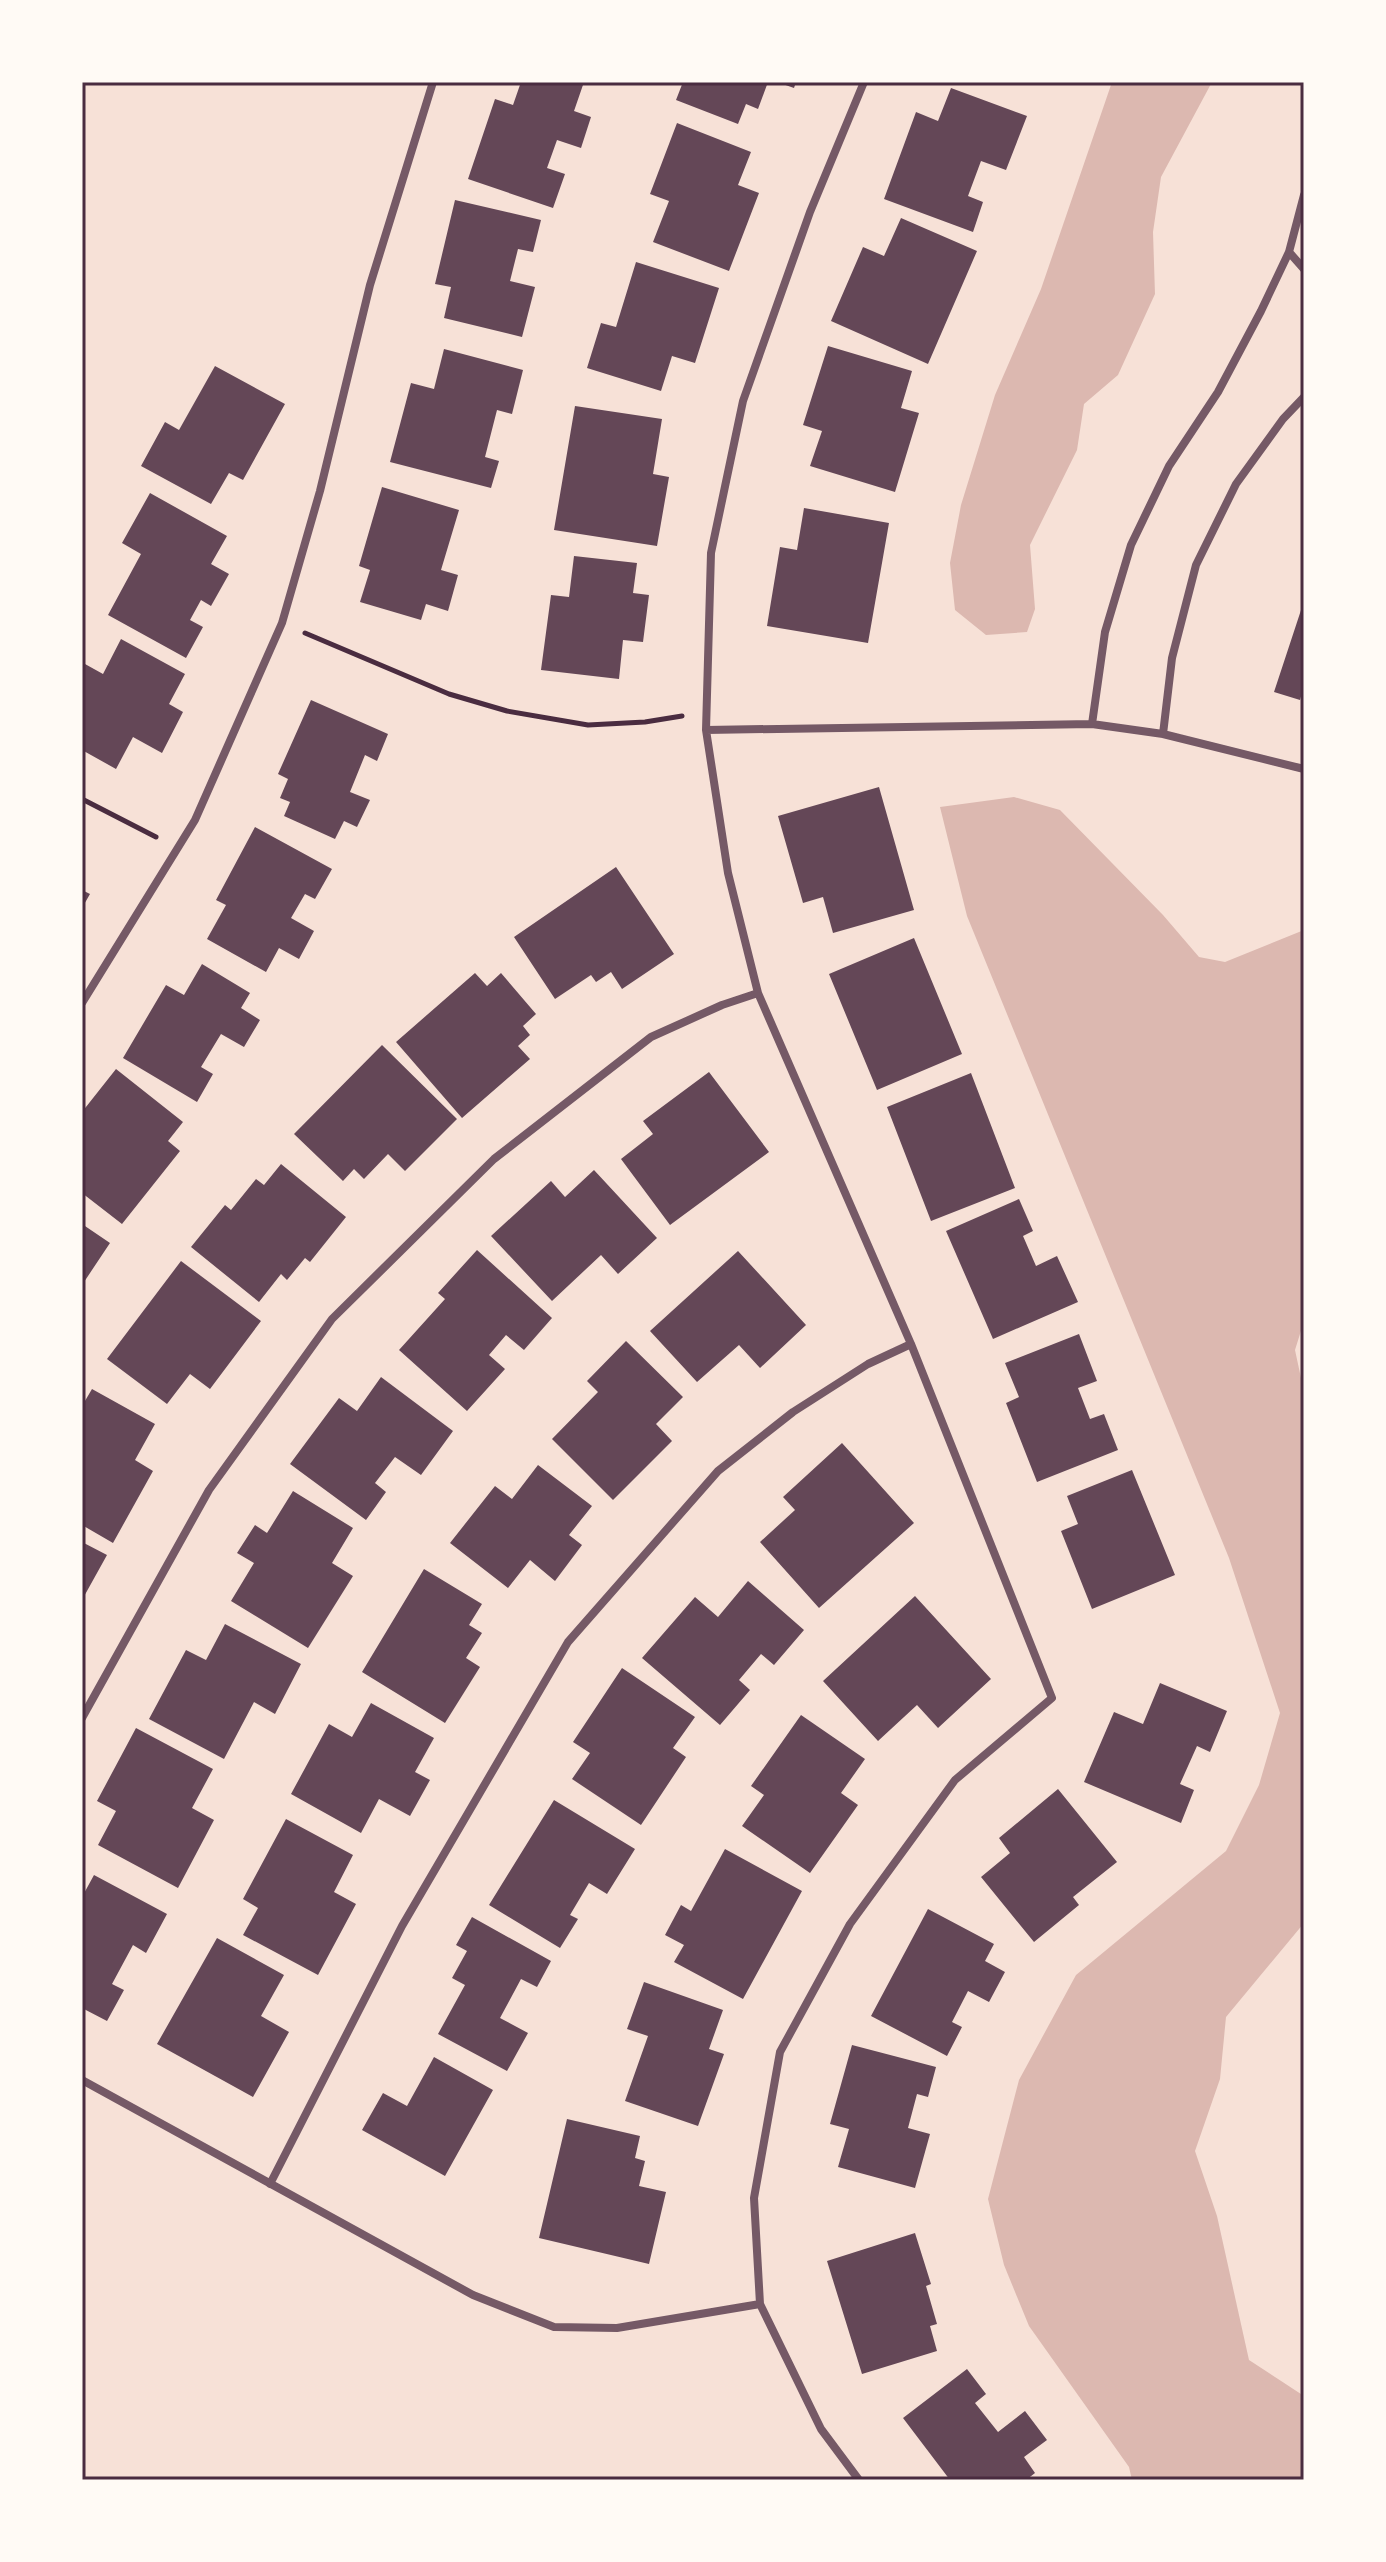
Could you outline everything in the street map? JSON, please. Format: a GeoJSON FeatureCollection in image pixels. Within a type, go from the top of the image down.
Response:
{"type":"FeatureCollection","features":[{"type":"Feature","properties":{"kind":"street"},"geometry":{"type":"LineString","coordinates":[[82,1003],[195,820],[282,623],[320,491],[370,285],[433,82]]}},
{"type":"Feature","properties":{"kind":"street"},"geometry":{"type":"LineString","coordinates":[[859,2480],[821,2429],[760,2304],[754,2198],[780,2052],[850,1924],[955,1780],[1052,1698],[911,1344],[758,993],[728,873],[706,730],[711,553],[743,401],[810,212],[864,82]]}},
{"type":"Feature","properties":{"kind":"street"},"geometry":{"type":"LineString","coordinates":[[1092,724],[1105,632],[1131,545],[1169,466],[1218,392],[1261,311],[1289,252],[1304,195]]}},
{"type":"Feature","properties":{"kind":"street"},"geometry":{"type":"LineString","coordinates":[[1289,252],[1304,269]]}},
{"type":"Feature","properties":{"kind":"street"},"geometry":{"type":"LineString","coordinates":[[1163,734],[1172,658],[1196,565],[1236,484],[1283,419],[1304,397]]}},
{"type":"Feature","properties":{"kind":"street"},"geometry":{"type":"LineString","coordinates":[[706,730],[1092,724],[1163,734],[1304,769]]}},
{"type":"Feature","properties":{"kind":"street"},"geometry":{"type":"LineString","coordinates":[[82,1718],[209,1490],[332,1319],[494,1159],[651,1037],[722,1005],[758,993]]}},
{"type":"Feature","properties":{"kind":"street"},"geometry":{"type":"LineString","coordinates":[[270,2184],[402,1926],[568,1642],[718,1471],[793,1412],[868,1364],[911,1344]]}},
{"type":"Feature","properties":{"kind":"street"},"geometry":{"type":"LineString","coordinates":[[82,2080],[473,2295],[554,2327],[617,2328],[760,2304]]}},
{"type":"Feature","properties":{"kind":"path"},"geometry":{"type":"LineString","coordinates":[[282,623],[449,694],[507,711],[588,725],[645,722],[707,711]]}},
{"type":"Feature","properties":{"kind":"path"},"geometry":{"type":"LineString","coordinates":[[82,799],[177,850]]}},
{"type":"Feature","properties":{"kind":"shaded area"},"geometry":{"type":"Polygon","coordinates":[[[1112,82],[1212,82],[1161,177],[1153,232],[1155,294],[1118,375],[1084,404],[1077,450],[1030,545],[1035,609],[1027,632],[986,635],[955,610],[950,563],[961,505],[995,395],[1041,289],[1112,82]]]}},
{"type":"Feature","properties":{"kind":"shaded area"},"geometry":{"type":"Polygon","coordinates":[[[1014,797],[1060,810],[1163,915],[1199,957],[1225,962],[1304,930],[1304,1321],[1295,1350],[1304,1392],[1304,1923],[1226,2017],[1220,2079],[1195,2151],[1217,2216],[1249,2360],[1304,2396],[1304,2480],[1132,2480],[1129,2467],[1029,2326],[1004,2265],[988,2199],[1019,2080],[1076,1975],[1226,1851],[1259,1785],[1280,1713],[1229,1558],[967,916],[940,807],[1014,797]]]}},
{"type":"Feature","properties":{"kind":"building"},"geometry":{"type":"Polygon","coordinates":[[[521,82],[584,82],[574,111],[591,117],[581,148],[557,140],[547,168],[565,174],[553,208],[468,179],[495,99],[513,105],[521,82]]]}},
{"type":"Feature","properties":{"kind":"building"},"geometry":{"type":"Polygon","coordinates":[[[683,82],[768,82],[758,109],[746,104],[738,124],[676,100],[683,82]]]}},
{"type":"Feature","properties":{"kind":"building"},"geometry":{"type":"Polygon","coordinates":[[[777,82],[796,82],[794,88],[777,82]]]}},
{"type":"Feature","properties":{"kind":"building"},"geometry":{"type":"Polygon","coordinates":[[[951,88],[1027,116],[1006,170],[981,161],[968,196],[983,202],[973,232],[884,199],[916,112],[938,121],[951,88]]]}},
{"type":"Feature","properties":{"kind":"building"},"geometry":{"type":"Polygon","coordinates":[[[677,123],[751,152],[738,185],[759,193],[729,271],[653,242],[669,201],[650,194],[677,123]]]}},
{"type":"Feature","properties":{"kind":"building"},"geometry":{"type":"Polygon","coordinates":[[[455,200],[541,220],[533,252],[518,249],[510,281],[535,287],[522,337],[444,318],[451,287],[435,284],[455,200]]]}},
{"type":"Feature","properties":{"kind":"building"},"geometry":{"type":"Polygon","coordinates":[[[901,218],[977,251],[928,364],[831,321],[863,247],[884,256],[901,218]]]}},
{"type":"Feature","properties":{"kind":"building"},"geometry":{"type":"Polygon","coordinates":[[[636,262],[719,288],[695,363],[672,356],[661,391],[587,368],[601,323],[616,327],[636,262]]]}},
{"type":"Feature","properties":{"kind":"building"},"geometry":{"type":"Polygon","coordinates":[[[828,346],[912,371],[901,408],[919,413],[895,492],[810,466],[822,431],[803,425],[828,346]]]}},
{"type":"Feature","properties":{"kind":"building"},"geometry":{"type":"Polygon","coordinates":[[[444,349],[523,370],[512,414],[497,410],[485,457],[499,461],[491,488],[390,462],[411,383],[434,389],[444,349]]]}},
{"type":"Feature","properties":{"kind":"building"},"geometry":{"type":"Polygon","coordinates":[[[215,366],[285,404],[243,480],[229,473],[211,504],[141,466],[165,422],[179,430],[215,366]]]}},
{"type":"Feature","properties":{"kind":"building"},"geometry":{"type":"Polygon","coordinates":[[[575,406],[662,419],[653,474],[669,477],[657,546],[554,530],[575,406]]]}},
{"type":"Feature","properties":{"kind":"building"},"geometry":{"type":"Polygon","coordinates":[[[382,487],[459,510],[441,570],[458,575],[448,611],[426,604],[421,620],[360,602],[370,570],[359,566],[382,487]]]}},
{"type":"Feature","properties":{"kind":"building"},"geometry":{"type":"Polygon","coordinates":[[[150,493],[227,536],[211,564],[229,574],[211,606],[201,600],[190,620],[203,627],[186,658],[108,615],[141,554],[122,543],[150,493]]]}},
{"type":"Feature","properties":{"kind":"building"},"geometry":{"type":"Polygon","coordinates":[[[804,508],[889,523],[868,643],[767,626],[780,547],[797,550],[804,508]]]}},
{"type":"Feature","properties":{"kind":"building"},"geometry":{"type":"Polygon","coordinates":[[[574,556],[637,563],[633,593],[649,595],[643,642],[623,640],[619,679],[541,670],[551,595],[569,597],[574,556]]]}},
{"type":"Feature","properties":{"kind":"building"},"geometry":{"type":"Polygon","coordinates":[[[1304,601],[1304,686],[1300,700],[1274,692],[1304,601]]]}},
{"type":"Feature","properties":{"kind":"building"},"geometry":{"type":"Polygon","coordinates":[[[121,639],[185,674],[169,704],[183,712],[162,753],[133,737],[116,769],[82,750],[82,669],[85,664],[103,674],[121,639]]]}},
{"type":"Feature","properties":{"kind":"building"},"geometry":{"type":"Polygon","coordinates":[[[311,700],[388,734],[377,761],[365,755],[350,792],[370,800],[357,827],[344,821],[335,839],[284,816],[290,802],[280,798],[288,779],[278,774],[311,700]]]}},
{"type":"Feature","properties":{"kind":"building"},"geometry":{"type":"Polygon","coordinates":[[[879,787],[914,910],[833,933],[823,897],[803,903],[778,816],[879,787]]]}},
{"type":"Feature","properties":{"kind":"building"},"geometry":{"type":"Polygon","coordinates":[[[255,827],[332,869],[315,899],[305,894],[291,918],[314,931],[299,959],[279,948],[266,972],[207,939],[226,905],[216,900],[255,827]]]}},
{"type":"Feature","properties":{"kind":"building"},"geometry":{"type":"Polygon","coordinates":[[[616,867],[674,954],[622,989],[611,972],[596,982],[591,975],[555,999],[514,937],[616,867]]]}},
{"type":"Feature","properties":{"kind":"building"},"geometry":{"type":"Polygon","coordinates":[[[82,890],[90,894],[82,908],[82,890]]]}},
{"type":"Feature","properties":{"kind":"building"},"geometry":{"type":"Polygon","coordinates":[[[914,938],[962,1054],[877,1090],[829,974],[914,938]]]}},
{"type":"Feature","properties":{"kind":"building"},"geometry":{"type":"Polygon","coordinates":[[[202,964],[250,993],[241,1008],[260,1020],[244,1047],[221,1034],[201,1067],[213,1074],[197,1102],[123,1058],[166,985],[184,995],[202,964]]]}},
{"type":"Feature","properties":{"kind":"building"},"geometry":{"type":"Polygon","coordinates":[[[475,973],[487,986],[501,973],[536,1014],[523,1026],[530,1035],[518,1046],[530,1059],[462,1118],[396,1042],[475,973]]]}},
{"type":"Feature","properties":{"kind":"building"},"geometry":{"type":"Polygon","coordinates":[[[382,1045],[457,1119],[405,1171],[388,1154],[364,1179],[354,1169],[343,1181],[294,1134],[382,1045]]]}},
{"type":"Feature","properties":{"kind":"building"},"geometry":{"type":"Polygon","coordinates":[[[116,1069],[183,1122],[168,1141],[180,1151],[122,1224],[82,1193],[82,1112],[116,1069]]]}},
{"type":"Feature","properties":{"kind":"building"},"geometry":{"type":"Polygon","coordinates":[[[709,1072],[769,1152],[670,1225],[621,1159],[653,1134],[643,1121],[709,1072]]]}},
{"type":"Feature","properties":{"kind":"building"},"geometry":{"type":"Polygon","coordinates":[[[971,1073],[1015,1188],[931,1221],[887,1107],[971,1073]]]}},
{"type":"Feature","properties":{"kind":"building"},"geometry":{"type":"Polygon","coordinates":[[[281,1164],[346,1217],[310,1262],[305,1258],[287,1280],[281,1274],[259,1302],[191,1247],[225,1205],[231,1210],[256,1179],[264,1185],[281,1164]]]}},
{"type":"Feature","properties":{"kind":"building"},"geometry":{"type":"Polygon","coordinates":[[[594,1170],[657,1238],[618,1274],[601,1255],[552,1301],[491,1236],[551,1181],[565,1197],[594,1170]]]}},
{"type":"Feature","properties":{"kind":"building"},"geometry":{"type":"Polygon","coordinates":[[[1019,1199],[1033,1231],[1023,1236],[1036,1266],[1057,1256],[1078,1302],[993,1339],[946,1231],[1019,1199]]]}},
{"type":"Feature","properties":{"kind":"building"},"geometry":{"type":"Polygon","coordinates":[[[82,1224],[110,1243],[82,1285],[82,1224]]]}},
{"type":"Feature","properties":{"kind":"building"},"geometry":{"type":"Polygon","coordinates":[[[477,1250],[552,1318],[524,1350],[506,1335],[489,1355],[505,1369],[467,1411],[399,1350],[445,1299],[438,1293],[477,1250]]]}},
{"type":"Feature","properties":{"kind":"building"},"geometry":{"type":"Polygon","coordinates":[[[738,1251],[806,1325],[760,1368],[739,1345],[697,1382],[650,1331],[738,1251]]]}},
{"type":"Feature","properties":{"kind":"building"},"geometry":{"type":"Polygon","coordinates":[[[181,1261],[261,1321],[210,1389],[190,1374],[167,1404],[107,1359],[181,1261]]]}},
{"type":"Feature","properties":{"kind":"building"},"geometry":{"type":"Polygon","coordinates":[[[1079,1334],[1097,1381],[1078,1388],[1090,1419],[1104,1414],[1118,1450],[1037,1482],[1006,1403],[1019,1397],[1005,1363],[1079,1334]]]}},
{"type":"Feature","properties":{"kind":"building"},"geometry":{"type":"Polygon","coordinates":[[[626,1341],[683,1397],[656,1424],[672,1441],[613,1500],[552,1439],[598,1392],[587,1381],[626,1341]]]}},
{"type":"Feature","properties":{"kind":"building"},"geometry":{"type":"Polygon","coordinates":[[[381,1377],[453,1431],[421,1475],[395,1457],[375,1483],[386,1492],[366,1520],[290,1464],[339,1398],[357,1411],[381,1377]]]}},
{"type":"Feature","properties":{"kind":"building"},"geometry":{"type":"Polygon","coordinates":[[[92,1389],[155,1424],[135,1460],[153,1471],[113,1543],[82,1525],[82,1406],[92,1389]]]}},
{"type":"Feature","properties":{"kind":"building"},"geometry":{"type":"Polygon","coordinates":[[[842,1443],[914,1523],[819,1608],[760,1542],[795,1510],[783,1497],[842,1443]]]}},
{"type":"Feature","properties":{"kind":"building"},"geometry":{"type":"Polygon","coordinates":[[[538,1465],[592,1506],[569,1535],[582,1545],[555,1581],[530,1560],[508,1588],[450,1543],[495,1486],[512,1499],[538,1465]]]}},
{"type":"Feature","properties":{"kind":"building"},"geometry":{"type":"Polygon","coordinates":[[[1132,1470],[1175,1575],[1092,1609],[1061,1531],[1078,1524],[1067,1496],[1132,1470]]]}},
{"type":"Feature","properties":{"kind":"building"},"geometry":{"type":"Polygon","coordinates":[[[293,1491],[353,1528],[332,1563],[353,1576],[308,1648],[231,1601],[254,1563],[237,1553],[255,1525],[267,1533],[293,1491]]]}},
{"type":"Feature","properties":{"kind":"building"},"geometry":{"type":"Polygon","coordinates":[[[82,1542],[107,1555],[82,1600],[82,1542]]]}},
{"type":"Feature","properties":{"kind":"building"},"geometry":{"type":"Polygon","coordinates":[[[424,1569],[482,1604],[469,1625],[482,1633],[466,1658],[480,1667],[445,1723],[362,1672],[424,1569]]]}},
{"type":"Feature","properties":{"kind":"building"},"geometry":{"type":"Polygon","coordinates":[[[748,1581],[804,1630],[774,1665],[761,1654],[739,1680],[750,1690],[720,1725],[642,1658],[695,1597],[718,1617],[748,1581]]]}},
{"type":"Feature","properties":{"kind":"building"},"geometry":{"type":"Polygon","coordinates":[[[915,1596],[991,1679],[938,1728],[917,1705],[878,1741],[823,1681],[915,1596]]]}},
{"type":"Feature","properties":{"kind":"building"},"geometry":{"type":"Polygon","coordinates":[[[225,1624],[301,1664],[275,1714],[254,1702],[224,1759],[149,1719],[186,1650],[206,1660],[225,1624]]]}},
{"type":"Feature","properties":{"kind":"building"},"geometry":{"type":"Polygon","coordinates":[[[622,1668],[695,1717],[673,1748],[686,1757],[641,1825],[572,1779],[590,1753],[573,1742],[622,1668]]]}},
{"type":"Feature","properties":{"kind":"building"},"geometry":{"type":"Polygon","coordinates":[[[1160,1683],[1227,1711],[1210,1752],[1197,1746],[1180,1784],[1194,1790],[1181,1823],[1084,1782],[1114,1712],[1143,1724],[1160,1683]]]}},
{"type":"Feature","properties":{"kind":"building"},"geometry":{"type":"Polygon","coordinates":[[[371,1703],[434,1738],[415,1772],[430,1780],[410,1816],[379,1799],[361,1833],[291,1794],[329,1724],[352,1737],[371,1703]]]}},
{"type":"Feature","properties":{"kind":"building"},"geometry":{"type":"Polygon","coordinates":[[[801,1715],[865,1759],[841,1793],[858,1805],[810,1873],[742,1826],[764,1795],[751,1786],[801,1715]]]}},
{"type":"Feature","properties":{"kind":"building"},"geometry":{"type":"Polygon","coordinates":[[[136,1728],[213,1769],[192,1808],[214,1820],[178,1888],[98,1845],[116,1811],[97,1801],[136,1728]]]}},
{"type":"Feature","properties":{"kind":"building"},"geometry":{"type":"Polygon","coordinates":[[[1058,1789],[1117,1862],[1073,1897],[1079,1905],[1034,1942],[981,1877],[1010,1853],[999,1838],[1058,1789]]]}},
{"type":"Feature","properties":{"kind":"building"},"geometry":{"type":"Polygon","coordinates":[[[554,1800],[635,1849],[607,1894],[589,1883],[570,1915],[578,1919],[560,1948],[489,1905],[554,1800]]]}},
{"type":"Feature","properties":{"kind":"building"},"geometry":{"type":"Polygon","coordinates":[[[286,1819],[353,1855],[334,1892],[356,1904],[318,1975],[243,1935],[258,1908],[243,1899],[286,1819]]]}},
{"type":"Feature","properties":{"kind":"building"},"geometry":{"type":"Polygon","coordinates":[[[725,1849],[802,1891],[743,1999],[674,1962],[684,1945],[665,1935],[681,1905],[691,1911],[725,1849]]]}},
{"type":"Feature","properties":{"kind":"building"},"geometry":{"type":"Polygon","coordinates":[[[94,1875],[167,1914],[146,1953],[133,1945],[112,1984],[124,1990],[107,2021],[82,2008],[82,1897],[94,1875]]]}},
{"type":"Feature","properties":{"kind":"building"},"geometry":{"type":"Polygon","coordinates":[[[928,1909],[994,1944],[985,1961],[1005,1972],[989,2002],[968,1991],[952,2022],[962,2027],[947,2056],[871,2016],[928,1909]]]}},
{"type":"Feature","properties":{"kind":"building"},"geometry":{"type":"Polygon","coordinates":[[[472,1917],[551,1961],[537,1987],[521,1979],[500,2018],[528,2033],[507,2071],[438,2034],[465,1985],[452,1978],[467,1951],[456,1945],[472,1917]]]}},
{"type":"Feature","properties":{"kind":"building"},"geometry":{"type":"Polygon","coordinates":[[[217,1938],[284,1975],[261,2016],[289,2032],[253,2097],[157,2044],[217,1938]]]}},
{"type":"Feature","properties":{"kind":"building"},"geometry":{"type":"Polygon","coordinates":[[[644,1982],[723,2010],[709,2049],[724,2054],[698,2126],[625,2101],[648,2036],[627,2029],[644,1982]]]}},
{"type":"Feature","properties":{"kind":"building"},"geometry":{"type":"Polygon","coordinates":[[[852,2045],[936,2067],[928,2097],[917,2094],[908,2128],[930,2134],[915,2188],[838,2167],[849,2129],[830,2124],[852,2045]]]}},
{"type":"Feature","properties":{"kind":"building"},"geometry":{"type":"Polygon","coordinates":[[[434,2057],[493,2090],[445,2176],[362,2130],[383,2093],[407,2106],[434,2057]]]}},
{"type":"Feature","properties":{"kind":"building"},"geometry":{"type":"Polygon","coordinates":[[[567,2119],[640,2136],[635,2158],[645,2161],[639,2186],[666,2192],[649,2264],[539,2238],[567,2119]]]}},
{"type":"Feature","properties":{"kind":"building"},"geometry":{"type":"Polygon","coordinates":[[[915,2233],[931,2284],[926,2286],[937,2324],[930,2326],[937,2351],[862,2374],[827,2261],[915,2233]]]}},
{"type":"Feature","properties":{"kind":"building"},"geometry":{"type":"Polygon","coordinates":[[[967,2369],[986,2394],[975,2403],[998,2432],[1025,2411],[1047,2440],[1024,2457],[1035,2473],[1026,2480],[950,2480],[903,2418],[967,2369]]]}}]}
